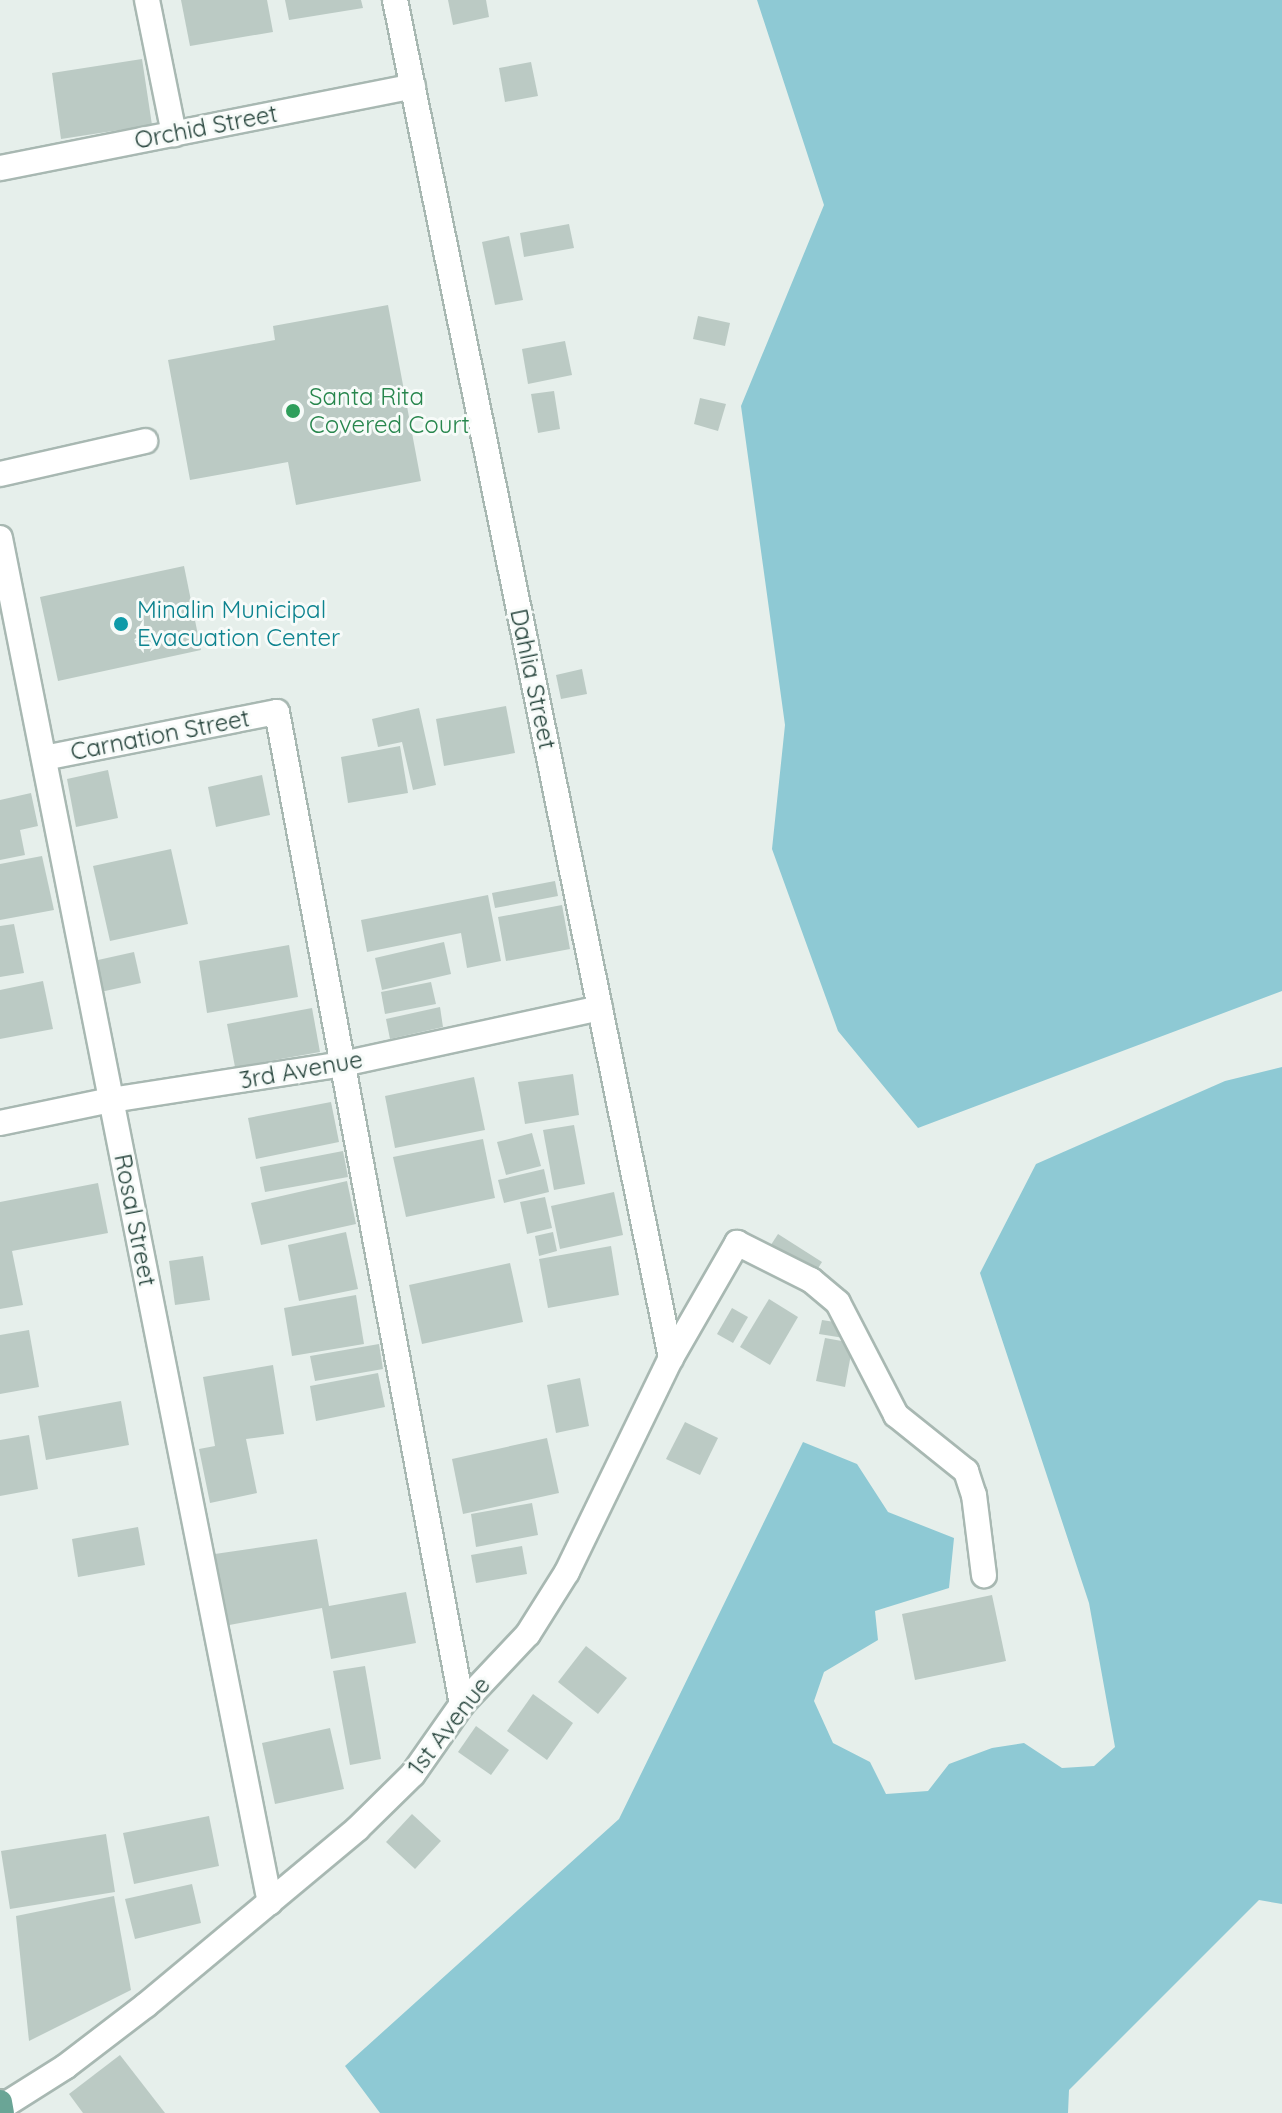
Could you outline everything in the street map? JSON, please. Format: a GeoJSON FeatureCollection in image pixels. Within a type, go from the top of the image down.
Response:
{"type":"FeatureCollection","features":[{"type":"Feature","properties":{"kind":"street"},"geometry":{"type":"LineString","coordinates":[[147,0],[174,134]]}},
{"type":"Feature","properties":{"kind":"street","name":"Dahlia Street"},"geometry":{"type":"LineString","coordinates":[[395,0],[671,1358]]}},
{"type":"Feature","properties":{"kind":"street","name":"Orchid Street"},"geometry":{"type":"LineString","coordinates":[[0,168],[413,86]]}},
{"type":"Feature","properties":{"kind":"street"},"geometry":{"type":"LineString","coordinates":[[0,474],[145,441]]}},
{"type":"Feature","properties":{"kind":"street","name":"Rosal Street"},"geometry":{"type":"LineString","coordinates":[[0,538],[270,1903]]}},
{"type":"Feature","properties":{"kind":"street","name":"Carnation Street"},"geometry":{"type":"LineString","coordinates":[[44,758],[277,712],[343,1064]]}},
{"type":"Feature","properties":{"kind":"street","name":"3rd Avenue"},"geometry":{"type":"LineString","coordinates":[[0,1123],[111,1100],[343,1064],[600,1008]]}},
{"type":"Feature","properties":{"kind":"street"},"geometry":{"type":"LineString","coordinates":[[343,1064],[462,1704]]}},
{"type":"Feature","properties":{"kind":"street","name":"1st Avenue"},"geometry":{"type":"LineString","coordinates":[[1,2108],[65,2067],[135,2014],[357,1829],[413,1774],[462,1704],[528,1634],[567,1572],[671,1358],[737,1243],[811,1280],[838,1303],[896,1415],[966,1471],[974,1495],[984,1575]]}},
{"type":"Feature","properties":{"kind":"water"},"geometry":{"type":"Polygon","coordinates":[[[757,0],[1282,0],[1282,991],[918,1128],[838,1031],[772,849],[785,725],[741,406],[824,205],[757,0]]]}},
{"type":"Feature","properties":{"kind":"water"},"geometry":{"type":"Polygon","coordinates":[[[1282,1067],[1282,1904],[1259,1900],[1069,2090],[1068,2113],[380,2113],[345,2066],[619,1819],[803,1442],[857,1464],[888,1512],[954,1538],[949,1588],[875,1611],[878,1640],[824,1672],[814,1701],[833,1743],[870,1762],[886,1794],[928,1791],[949,1764],[992,1748],[1024,1743],[1062,1768],[1094,1766],[1115,1747],[1089,1603],[980,1273],[1036,1164],[1225,1081],[1282,1067]]]}},
{"type":"Feature","properties":{"kind":"building"},"geometry":{"type":"Polygon","coordinates":[[[181,0],[267,0],[273,32],[190,46],[181,0]]]}},
{"type":"Feature","properties":{"kind":"building"},"geometry":{"type":"Polygon","coordinates":[[[285,0],[361,0],[363,8],[289,20],[285,0]]]}},
{"type":"Feature","properties":{"kind":"building"},"geometry":{"type":"Polygon","coordinates":[[[448,0],[486,0],[489,17],[453,25],[448,0]]]}},
{"type":"Feature","properties":{"kind":"building"},"geometry":{"type":"Polygon","coordinates":[[[142,59],[152,125],[61,139],[52,73],[142,59]]]}},
{"type":"Feature","properties":{"kind":"building"},"geometry":{"type":"Polygon","coordinates":[[[531,62],[538,96],[505,102],[499,68],[531,62]]]}},
{"type":"Feature","properties":{"kind":"building"},"geometry":{"type":"Polygon","coordinates":[[[569,224],[574,248],[524,257],[520,233],[569,224]]]}},
{"type":"Feature","properties":{"kind":"building"},"geometry":{"type":"Polygon","coordinates":[[[509,236],[523,300],[495,305],[482,242],[509,236]]]}},
{"type":"Feature","properties":{"kind":"building","name":"Santa Rita Covered Court"},"geometry":{"type":"Polygon","coordinates":[[[388,305],[421,481],[296,505],[288,462],[190,480],[168,360],[275,340],[273,326],[388,305]]]}},
{"type":"Feature","properties":{"kind":"building"},"geometry":{"type":"Polygon","coordinates":[[[698,316],[730,323],[725,346],[693,339],[698,316]]]}},
{"type":"Feature","properties":{"kind":"building"},"geometry":{"type":"Polygon","coordinates":[[[565,341],[572,375],[528,384],[522,349],[565,341]]]}},
{"type":"Feature","properties":{"kind":"building"},"geometry":{"type":"Polygon","coordinates":[[[554,391],[560,429],[538,433],[531,394],[554,391]]]}},
{"type":"Feature","properties":{"kind":"building"},"geometry":{"type":"Polygon","coordinates":[[[700,398],[726,404],[718,431],[694,424],[700,398]]]}},
{"type":"Feature","properties":{"kind":"building","name":"Minalin Municipal Evacuation Center"},"geometry":{"type":"Polygon","coordinates":[[[184,566],[201,650],[58,681],[40,597],[184,566]]]}},
{"type":"Feature","properties":{"kind":"building"},"geometry":{"type":"Polygon","coordinates":[[[582,669],[587,694],[561,699],[556,675],[582,669]]]}},
{"type":"Feature","properties":{"kind":"building"},"geometry":{"type":"Polygon","coordinates":[[[506,706],[515,753],[444,766],[436,719],[506,706]]]}},
{"type":"Feature","properties":{"kind":"building"},"geometry":{"type":"Polygon","coordinates":[[[419,708],[436,785],[413,790],[402,742],[378,747],[372,719],[419,708]]]}},
{"type":"Feature","properties":{"kind":"building"},"geometry":{"type":"Polygon","coordinates":[[[400,746],[408,793],[348,803],[341,757],[400,746]]]}},
{"type":"Feature","properties":{"kind":"building"},"geometry":{"type":"Polygon","coordinates":[[[108,770],[118,818],[76,827],[67,779],[108,770]]]}},
{"type":"Feature","properties":{"kind":"building"},"geometry":{"type":"Polygon","coordinates":[[[262,775],[270,815],[216,827],[208,787],[262,775]]]}},
{"type":"Feature","properties":{"kind":"building"},"geometry":{"type":"Polygon","coordinates":[[[31,793],[38,826],[20,830],[25,855],[0,860],[0,800],[31,793]]]}},
{"type":"Feature","properties":{"kind":"building"},"geometry":{"type":"Polygon","coordinates":[[[171,849],[188,924],[110,941],[93,866],[171,849]]]}},
{"type":"Feature","properties":{"kind":"building"},"geometry":{"type":"Polygon","coordinates":[[[42,856],[54,910],[0,920],[0,864],[42,856]]]}},
{"type":"Feature","properties":{"kind":"building"},"geometry":{"type":"Polygon","coordinates":[[[555,881],[558,896],[495,908],[492,893],[555,881]]]}},
{"type":"Feature","properties":{"kind":"building"},"geometry":{"type":"Polygon","coordinates":[[[488,895],[501,961],[467,968],[461,933],[367,952],[361,920],[488,895]]]}},
{"type":"Feature","properties":{"kind":"building"},"geometry":{"type":"Polygon","coordinates":[[[562,905],[570,949],[506,961],[498,917],[562,905]]]}},
{"type":"Feature","properties":{"kind":"building"},"geometry":{"type":"Polygon","coordinates":[[[14,924],[24,973],[0,977],[0,926],[14,924]]]}},
{"type":"Feature","properties":{"kind":"building"},"geometry":{"type":"Polygon","coordinates":[[[444,942],[451,974],[382,990],[375,958],[444,942]]]}},
{"type":"Feature","properties":{"kind":"building"},"geometry":{"type":"Polygon","coordinates":[[[289,945],[298,997],[207,1013],[199,961],[289,945]]]}},
{"type":"Feature","properties":{"kind":"building"},"geometry":{"type":"Polygon","coordinates":[[[134,952],[141,983],[96,993],[89,962],[134,952]]]}},
{"type":"Feature","properties":{"kind":"building"},"geometry":{"type":"Polygon","coordinates":[[[43,981],[53,1029],[0,1039],[0,990],[43,981]]]}},
{"type":"Feature","properties":{"kind":"building"},"geometry":{"type":"Polygon","coordinates":[[[431,982],[436,1004],[385,1014],[381,992],[431,982]]]}},
{"type":"Feature","properties":{"kind":"building"},"geometry":{"type":"Polygon","coordinates":[[[440,1007],[443,1027],[390,1039],[386,1019],[440,1007]]]}},
{"type":"Feature","properties":{"kind":"building"},"geometry":{"type":"Polygon","coordinates":[[[312,1008],[320,1052],[235,1067],[227,1024],[312,1008]]]}},
{"type":"Feature","properties":{"kind":"building"},"geometry":{"type":"Polygon","coordinates":[[[573,1074],[579,1115],[525,1124],[518,1082],[573,1074]]]}},
{"type":"Feature","properties":{"kind":"building"},"geometry":{"type":"Polygon","coordinates":[[[474,1077],[485,1130],[395,1148],[385,1096],[474,1077]]]}},
{"type":"Feature","properties":{"kind":"building"},"geometry":{"type":"Polygon","coordinates":[[[331,1102],[339,1142],[256,1159],[248,1118],[331,1102]]]}},
{"type":"Feature","properties":{"kind":"building"},"geometry":{"type":"Polygon","coordinates":[[[574,1125],[585,1184],[554,1190],[543,1130],[574,1125]]]}},
{"type":"Feature","properties":{"kind":"building"},"geometry":{"type":"Polygon","coordinates":[[[532,1133],[541,1166],[506,1175],[497,1142],[532,1133]]]}},
{"type":"Feature","properties":{"kind":"building"},"geometry":{"type":"Polygon","coordinates":[[[483,1139],[495,1198],[406,1217],[393,1157],[483,1139]]]}},
{"type":"Feature","properties":{"kind":"building"},"geometry":{"type":"Polygon","coordinates":[[[343,1151],[348,1177],[265,1192],[260,1167],[343,1151]]]}},
{"type":"Feature","properties":{"kind":"building"},"geometry":{"type":"Polygon","coordinates":[[[544,1169],[549,1192],[504,1203],[498,1180],[544,1169]]]}},
{"type":"Feature","properties":{"kind":"building"},"geometry":{"type":"Polygon","coordinates":[[[347,1181],[356,1224],[261,1245],[251,1203],[347,1181]]]}},
{"type":"Feature","properties":{"kind":"building"},"geometry":{"type":"Polygon","coordinates":[[[98,1183],[108,1233],[12,1251],[23,1305],[0,1309],[0,1202],[98,1183]]]}},
{"type":"Feature","properties":{"kind":"building"},"geometry":{"type":"Polygon","coordinates":[[[614,1192],[623,1235],[560,1249],[551,1206],[614,1192]]]}},
{"type":"Feature","properties":{"kind":"building"},"geometry":{"type":"Polygon","coordinates":[[[545,1197],[552,1228],[527,1234],[520,1202],[545,1197]]]}},
{"type":"Feature","properties":{"kind":"building"},"geometry":{"type":"Polygon","coordinates":[[[346,1232],[358,1289],[299,1301],[288,1245],[346,1232]]]}},
{"type":"Feature","properties":{"kind":"building"},"geometry":{"type":"Polygon","coordinates":[[[553,1232],[557,1251],[539,1256],[535,1236],[553,1232]]]}},
{"type":"Feature","properties":{"kind":"building"},"geometry":{"type":"Polygon","coordinates":[[[778,1234],[822,1262],[811,1279],[767,1251],[778,1234]]]}},
{"type":"Feature","properties":{"kind":"building"},"geometry":{"type":"Polygon","coordinates":[[[611,1246],[619,1295],[548,1308],[539,1259],[611,1246]]]}},
{"type":"Feature","properties":{"kind":"building"},"geometry":{"type":"Polygon","coordinates":[[[203,1256],[210,1300],[175,1305],[169,1261],[203,1256]]]}},
{"type":"Feature","properties":{"kind":"building"},"geometry":{"type":"Polygon","coordinates":[[[510,1263],[523,1322],[422,1344],[409,1285],[510,1263]]]}},
{"type":"Feature","properties":{"kind":"building"},"geometry":{"type":"Polygon","coordinates":[[[356,1295],[364,1344],[292,1356],[284,1308],[356,1295]]]}},
{"type":"Feature","properties":{"kind":"building"},"geometry":{"type":"Polygon","coordinates":[[[769,1299],[798,1317],[770,1365],[740,1347],[769,1299]]]}},
{"type":"Feature","properties":{"kind":"building"},"geometry":{"type":"Polygon","coordinates":[[[732,1308],[748,1317],[733,1343],[717,1334],[732,1308]]]}},
{"type":"Feature","properties":{"kind":"building"},"geometry":{"type":"Polygon","coordinates":[[[822,1320],[847,1324],[844,1338],[819,1334],[822,1320]]]}},
{"type":"Feature","properties":{"kind":"building"},"geometry":{"type":"Polygon","coordinates":[[[29,1330],[39,1387],[0,1394],[0,1335],[29,1330]]]}},
{"type":"Feature","properties":{"kind":"building"},"geometry":{"type":"Polygon","coordinates":[[[825,1338],[853,1343],[845,1387],[816,1381],[825,1338]]]}},
{"type":"Feature","properties":{"kind":"building"},"geometry":{"type":"Polygon","coordinates":[[[379,1344],[383,1369],[315,1381],[310,1356],[379,1344]]]}},
{"type":"Feature","properties":{"kind":"building"},"geometry":{"type":"Polygon","coordinates":[[[273,1365],[284,1434],[246,1439],[257,1493],[210,1503],[199,1449],[215,1446],[203,1377],[273,1365]]]}},
{"type":"Feature","properties":{"kind":"building"},"geometry":{"type":"Polygon","coordinates":[[[378,1373],[385,1407],[316,1421],[310,1386],[378,1373]]]}},
{"type":"Feature","properties":{"kind":"building"},"geometry":{"type":"Polygon","coordinates":[[[580,1378],[589,1426],[556,1433],[547,1385],[580,1378]]]}},
{"type":"Feature","properties":{"kind":"building"},"geometry":{"type":"Polygon","coordinates":[[[121,1401],[129,1445],[46,1460],[38,1416],[121,1401]]]}},
{"type":"Feature","properties":{"kind":"building"},"geometry":{"type":"Polygon","coordinates":[[[685,1422],[718,1438],[700,1475],[666,1459],[685,1422]]]}},
{"type":"Feature","properties":{"kind":"building"},"geometry":{"type":"Polygon","coordinates":[[[29,1435],[38,1489],[0,1496],[0,1440],[29,1435]]]}},
{"type":"Feature","properties":{"kind":"building"},"geometry":{"type":"Polygon","coordinates":[[[547,1438],[559,1493],[463,1514],[452,1459],[547,1438]]]}},
{"type":"Feature","properties":{"kind":"building"},"geometry":{"type":"Polygon","coordinates":[[[532,1503],[538,1535],[476,1547],[471,1514],[532,1503]]]}},
{"type":"Feature","properties":{"kind":"building"},"geometry":{"type":"Polygon","coordinates":[[[138,1527],[145,1565],[78,1577],[72,1539],[138,1527]]]}},
{"type":"Feature","properties":{"kind":"building"},"geometry":{"type":"Polygon","coordinates":[[[317,1539],[329,1606],[406,1592],[416,1643],[331,1659],[322,1608],[224,1626],[208,1555],[317,1539]]]}},
{"type":"Feature","properties":{"kind":"building"},"geometry":{"type":"Polygon","coordinates":[[[522,1546],[527,1574],[476,1583],[471,1555],[522,1546]]]}},
{"type":"Feature","properties":{"kind":"building"},"geometry":{"type":"Polygon","coordinates":[[[992,1595],[1006,1661],[915,1680],[902,1614],[992,1595]]]}},
{"type":"Feature","properties":{"kind":"building"},"geometry":{"type":"Polygon","coordinates":[[[586,1646],[627,1678],[598,1714],[558,1682],[586,1646]]]}},
{"type":"Feature","properties":{"kind":"building"},"geometry":{"type":"Polygon","coordinates":[[[365,1666],[381,1759],[350,1765],[333,1671],[365,1666]]]}},
{"type":"Feature","properties":{"kind":"building"},"geometry":{"type":"Polygon","coordinates":[[[533,1694],[573,1723],[547,1760],[507,1731],[533,1694]]]}},
{"type":"Feature","properties":{"kind":"building"},"geometry":{"type":"Polygon","coordinates":[[[476,1726],[509,1750],[491,1775],[458,1752],[476,1726]]]}},
{"type":"Feature","properties":{"kind":"building"},"geometry":{"type":"Polygon","coordinates":[[[330,1728],[344,1789],[275,1804],[262,1743],[330,1728]]]}},
{"type":"Feature","properties":{"kind":"building"},"geometry":{"type":"Polygon","coordinates":[[[412,1814],[441,1841],[415,1869],[386,1842],[412,1814]]]}},
{"type":"Feature","properties":{"kind":"building"},"geometry":{"type":"Polygon","coordinates":[[[209,1816],[219,1866],[134,1884],[123,1833],[209,1816]]]}},
{"type":"Feature","properties":{"kind":"building"},"geometry":{"type":"Polygon","coordinates":[[[106,1834],[115,1892],[10,1909],[1,1851],[106,1834]]]}},
{"type":"Feature","properties":{"kind":"building"},"geometry":{"type":"Polygon","coordinates":[[[192,1884],[201,1923],[135,1939],[125,1899],[192,1884]]]}},
{"type":"Feature","properties":{"kind":"building"},"geometry":{"type":"Polygon","coordinates":[[[114,1896],[131,1990],[29,2041],[16,1916],[114,1896]]]}},
{"type":"Feature","properties":{"kind":"building"},"geometry":{"type":"Polygon","coordinates":[[[120,2055],[165,2113],[83,2113],[69,2094],[120,2055]]]}},
{"type":"Feature","properties":{"kind":"place","name":"Santa Rita Covered Court"},"geometry":{"type":"Point","coordinates":[293,411]}},
{"type":"Feature","properties":{"kind":"place","name":"Minalin Municipal Evacuation Center"},"geometry":{"type":"Point","coordinates":[121,624]}}]}
